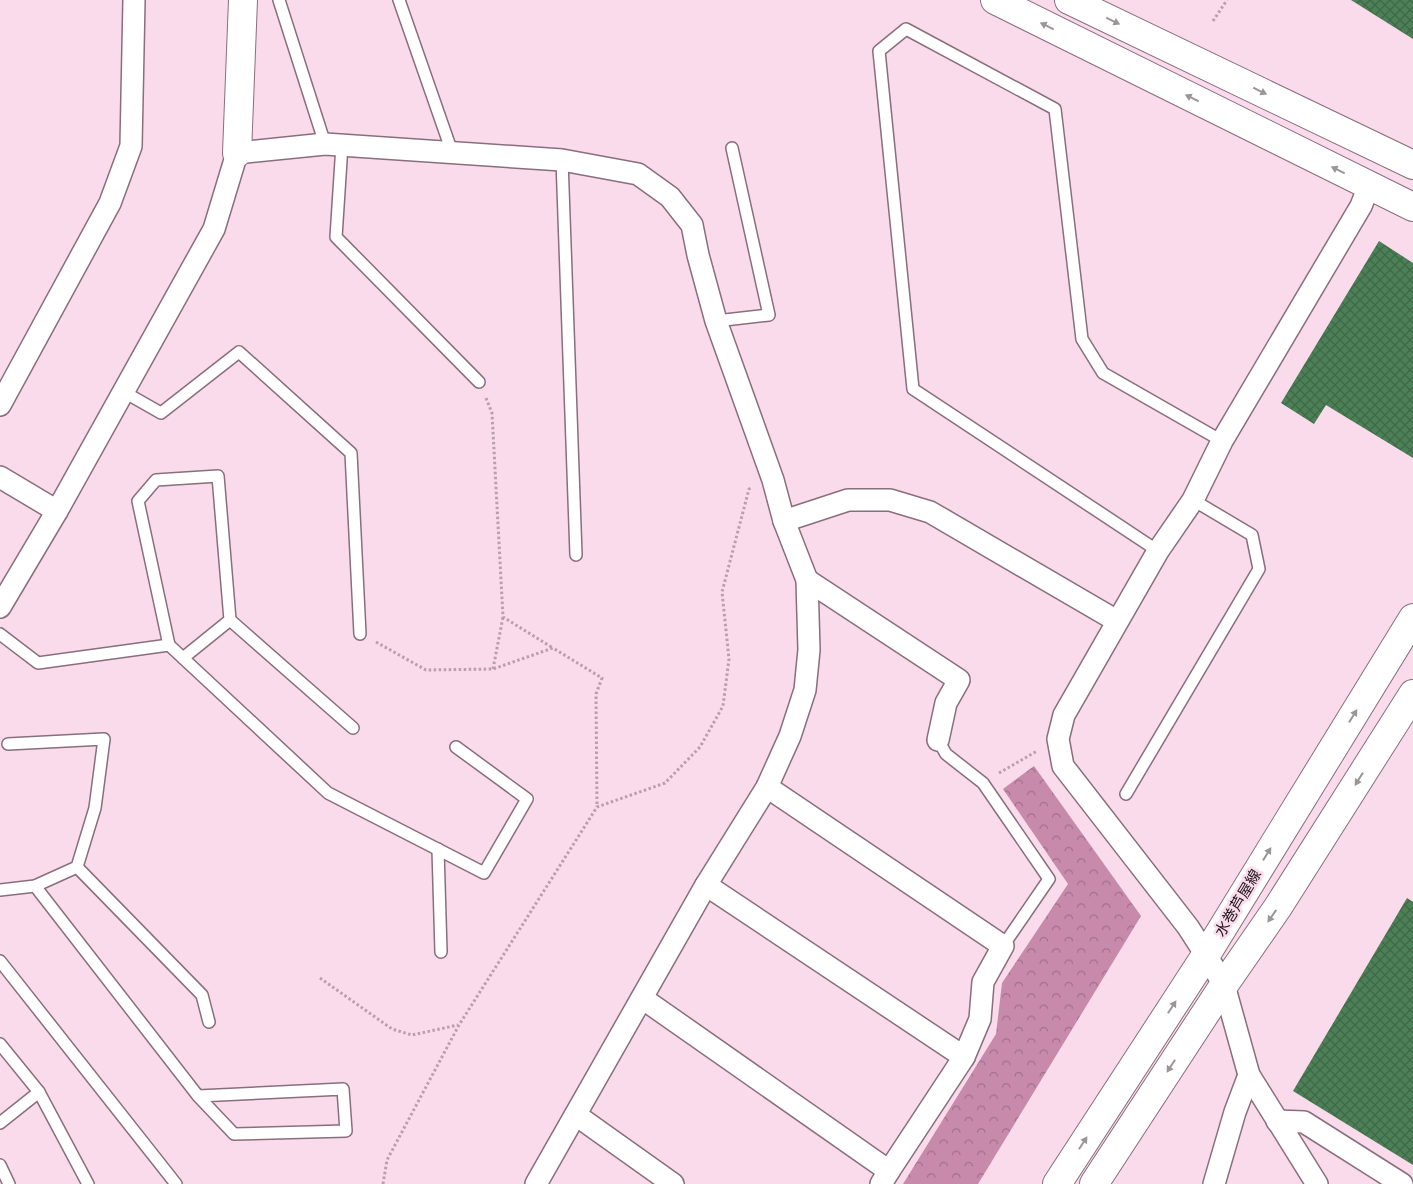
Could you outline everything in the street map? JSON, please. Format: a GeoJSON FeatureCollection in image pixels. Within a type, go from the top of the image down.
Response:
{"type":"FeatureCollection","features":[{"type":"Feature","properties":{"kind":"main road"},"geometry":{"type":"LineString","coordinates":[[237,153],[243,0]]}},
{"type":"Feature","properties":{"kind":"main road"},"geometry":{"type":"LineString","coordinates":[[995,0],[1413,207]]}},
{"type":"Feature","properties":{"kind":"main road"},"geometry":{"type":"LineString","coordinates":[[1070,0],[1413,164]]}},
{"type":"Feature","properties":{"kind":"main road","name":"水巻芦屋線"},"geometry":{"type":"LineString","coordinates":[[1057,1184],[1206,955],[1413,618]]}},
{"type":"Feature","properties":{"kind":"main road"},"geometry":{"type":"LineString","coordinates":[[1094,1184],[1224,985],[1278,907],[1413,694]]}},
{"type":"Feature","properties":{"kind":"street"},"geometry":{"type":"LineString","coordinates":[[0,405],[110,204],[131,146],[134,0]]}},
{"type":"Feature","properties":{"kind":"street"},"geometry":{"type":"LineString","coordinates":[[0,607],[124,392],[214,229],[237,153],[333,144],[562,160],[638,174],[670,197],[692,225],[716,322],[773,480],[784,521],[807,580],[809,650],[805,690],[790,736],[767,787],[706,885],[536,1184]]}},
{"type":"Feature","properties":{"kind":"street"},"geometry":{"type":"LineString","coordinates":[[1317,1184],[1249,1075],[1224,985],[1188,927],[1063,766],[1058,739],[1064,716],[1117,621],[1158,551],[1193,500],[1222,440],[1361,206],[1369,186]]}},
{"type":"Feature","properties":{"kind":"street"},"geometry":{"type":"LineString","coordinates":[[0,477],[57,510]]}},
{"type":"Feature","properties":{"kind":"street"},"geometry":{"type":"LineString","coordinates":[[784,521],[848,500],[890,500],[930,512],[1117,621]]}},
{"type":"Feature","properties":{"kind":"street"},"geometry":{"type":"LineString","coordinates":[[807,580],[959,680],[946,703],[938,740]]}},
{"type":"Feature","properties":{"kind":"street"},"geometry":{"type":"LineString","coordinates":[[642,998],[885,1177],[964,1057],[980,1019],[983,982],[1003,946],[767,787]]}},
{"type":"Feature","properties":{"kind":"street"},"geometry":{"type":"LineString","coordinates":[[706,885],[964,1057]]}},
{"type":"Feature","properties":{"kind":"street"},"geometry":{"type":"LineString","coordinates":[[1214,1184],[1235,1112],[1249,1075]]}},
{"type":"Feature","properties":{"kind":"street"},"geometry":{"type":"LineString","coordinates":[[576,1115],[674,1184]]}},
{"type":"Feature","properties":{"kind":"street"},"geometry":{"type":"LineString","coordinates":[[1277,1121],[1304,1122],[1402,1184]]}},
{"type":"Feature","properties":{"kind":"lane"},"geometry":{"type":"LineString","coordinates":[[279,0],[333,144],[336,237],[479,382]]}},
{"type":"Feature","properties":{"kind":"lane"},"geometry":{"type":"LineString","coordinates":[[399,0],[452,152]]}},
{"type":"Feature","properties":{"kind":"lane"},"geometry":{"type":"LineString","coordinates":[[1158,551],[913,389],[879,51],[906,29],[1055,109],[1082,339],[1103,373],[1222,440]]}},
{"type":"Feature","properties":{"kind":"lane"},"geometry":{"type":"LineString","coordinates":[[716,322],[769,315],[732,148]]}},
{"type":"Feature","properties":{"kind":"lane"},"geometry":{"type":"LineString","coordinates":[[562,160],[576,555]]}},
{"type":"Feature","properties":{"kind":"lane"},"geometry":{"type":"LineString","coordinates":[[124,392],[161,413],[239,352],[351,453],[360,634]]}},
{"type":"Feature","properties":{"kind":"lane"},"geometry":{"type":"LineString","coordinates":[[353,728],[230,620],[218,476],[156,480],[138,501],[169,645],[328,793],[484,873],[527,799],[456,747]]}},
{"type":"Feature","properties":{"kind":"lane"},"geometry":{"type":"LineString","coordinates":[[1126,794],[1259,569],[1252,535],[1193,500]]}},
{"type":"Feature","properties":{"kind":"lane"},"geometry":{"type":"LineString","coordinates":[[183,658],[230,620]]}},
{"type":"Feature","properties":{"kind":"lane"},"geometry":{"type":"LineString","coordinates":[[0,634],[38,663],[169,645]]}},
{"type":"Feature","properties":{"kind":"lane"},"geometry":{"type":"LineString","coordinates":[[0,890],[34,886],[77,867],[95,808],[104,739],[8,744]]}},
{"type":"Feature","properties":{"kind":"lane"},"geometry":{"type":"LineString","coordinates":[[938,740],[946,754],[984,783],[1050,879],[1003,946]]}},
{"type":"Feature","properties":{"kind":"lane"},"geometry":{"type":"LineString","coordinates":[[438,849],[441,952]]}},
{"type":"Feature","properties":{"kind":"lane"},"geometry":{"type":"LineString","coordinates":[[77,867],[202,995],[208,1022]]}},
{"type":"Feature","properties":{"kind":"lane"},"geometry":{"type":"LineString","coordinates":[[34,886],[198,1096],[234,1134],[346,1131],[343,1089],[198,1096]]}},
{"type":"Feature","properties":{"kind":"lane"},"geometry":{"type":"LineString","coordinates":[[0,961],[176,1184]]}},
{"type":"Feature","properties":{"kind":"lane"},"geometry":{"type":"LineString","coordinates":[[0,1044],[39,1092],[88,1184]]}},
{"type":"Feature","properties":{"kind":"lane"},"geometry":{"type":"LineString","coordinates":[[0,1123],[39,1092]]}},
{"type":"Feature","properties":{"kind":"lane"},"geometry":{"type":"LineString","coordinates":[[0,1165],[9,1184]]}},
{"type":"Feature","properties":{"kind":"path"},"geometry":{"type":"LineString","coordinates":[[1213,21],[1227,0]]}},
{"type":"Feature","properties":{"kind":"path"},"geometry":{"type":"LineString","coordinates":[[479,382],[492,413],[503,617],[493,669]]}},
{"type":"Feature","properties":{"kind":"path"},"geometry":{"type":"LineString","coordinates":[[597,807],[665,784],[700,746],[723,706],[728,659],[722,592],[749,489],[773,480]]}},
{"type":"Feature","properties":{"kind":"path"},"geometry":{"type":"LineString","coordinates":[[383,1184],[387,1160],[459,1025],[597,807],[596,694],[602,678],[503,617]]}},
{"type":"Feature","properties":{"kind":"path"},"geometry":{"type":"LineString","coordinates":[[360,634],[426,670],[493,669],[553,648]]}},
{"type":"Feature","properties":{"kind":"path"},"geometry":{"type":"LineString","coordinates":[[984,783],[1058,739]]}},
{"type":"Feature","properties":{"kind":"path"},"geometry":{"type":"LineString","coordinates":[[320,978],[392,1029],[412,1035],[459,1025]]}},
{"type":"Feature","properties":{"kind":"green space"},"geometry":{"type":"Polygon","coordinates":[[[1034,766],[1141,916],[978,1184],[903,1184],[996,1034],[1002,983],[1068,884],[1003,789],[1034,766]]]}},
{"type":"Feature","properties":{"kind":"building"},"geometry":{"type":"Polygon","coordinates":[[[1351,0],[1413,0],[1413,39],[1351,0]]]}},
{"type":"Feature","properties":{"kind":"building"},"geometry":{"type":"Polygon","coordinates":[[[1379,241],[1413,263],[1413,458],[1326,405],[1314,424],[1281,403],[1379,241]]]}},
{"type":"Feature","properties":{"kind":"building"},"geometry":{"type":"Polygon","coordinates":[[[1407,898],[1413,902],[1413,1165],[1293,1091],[1407,898]]]}}]}
